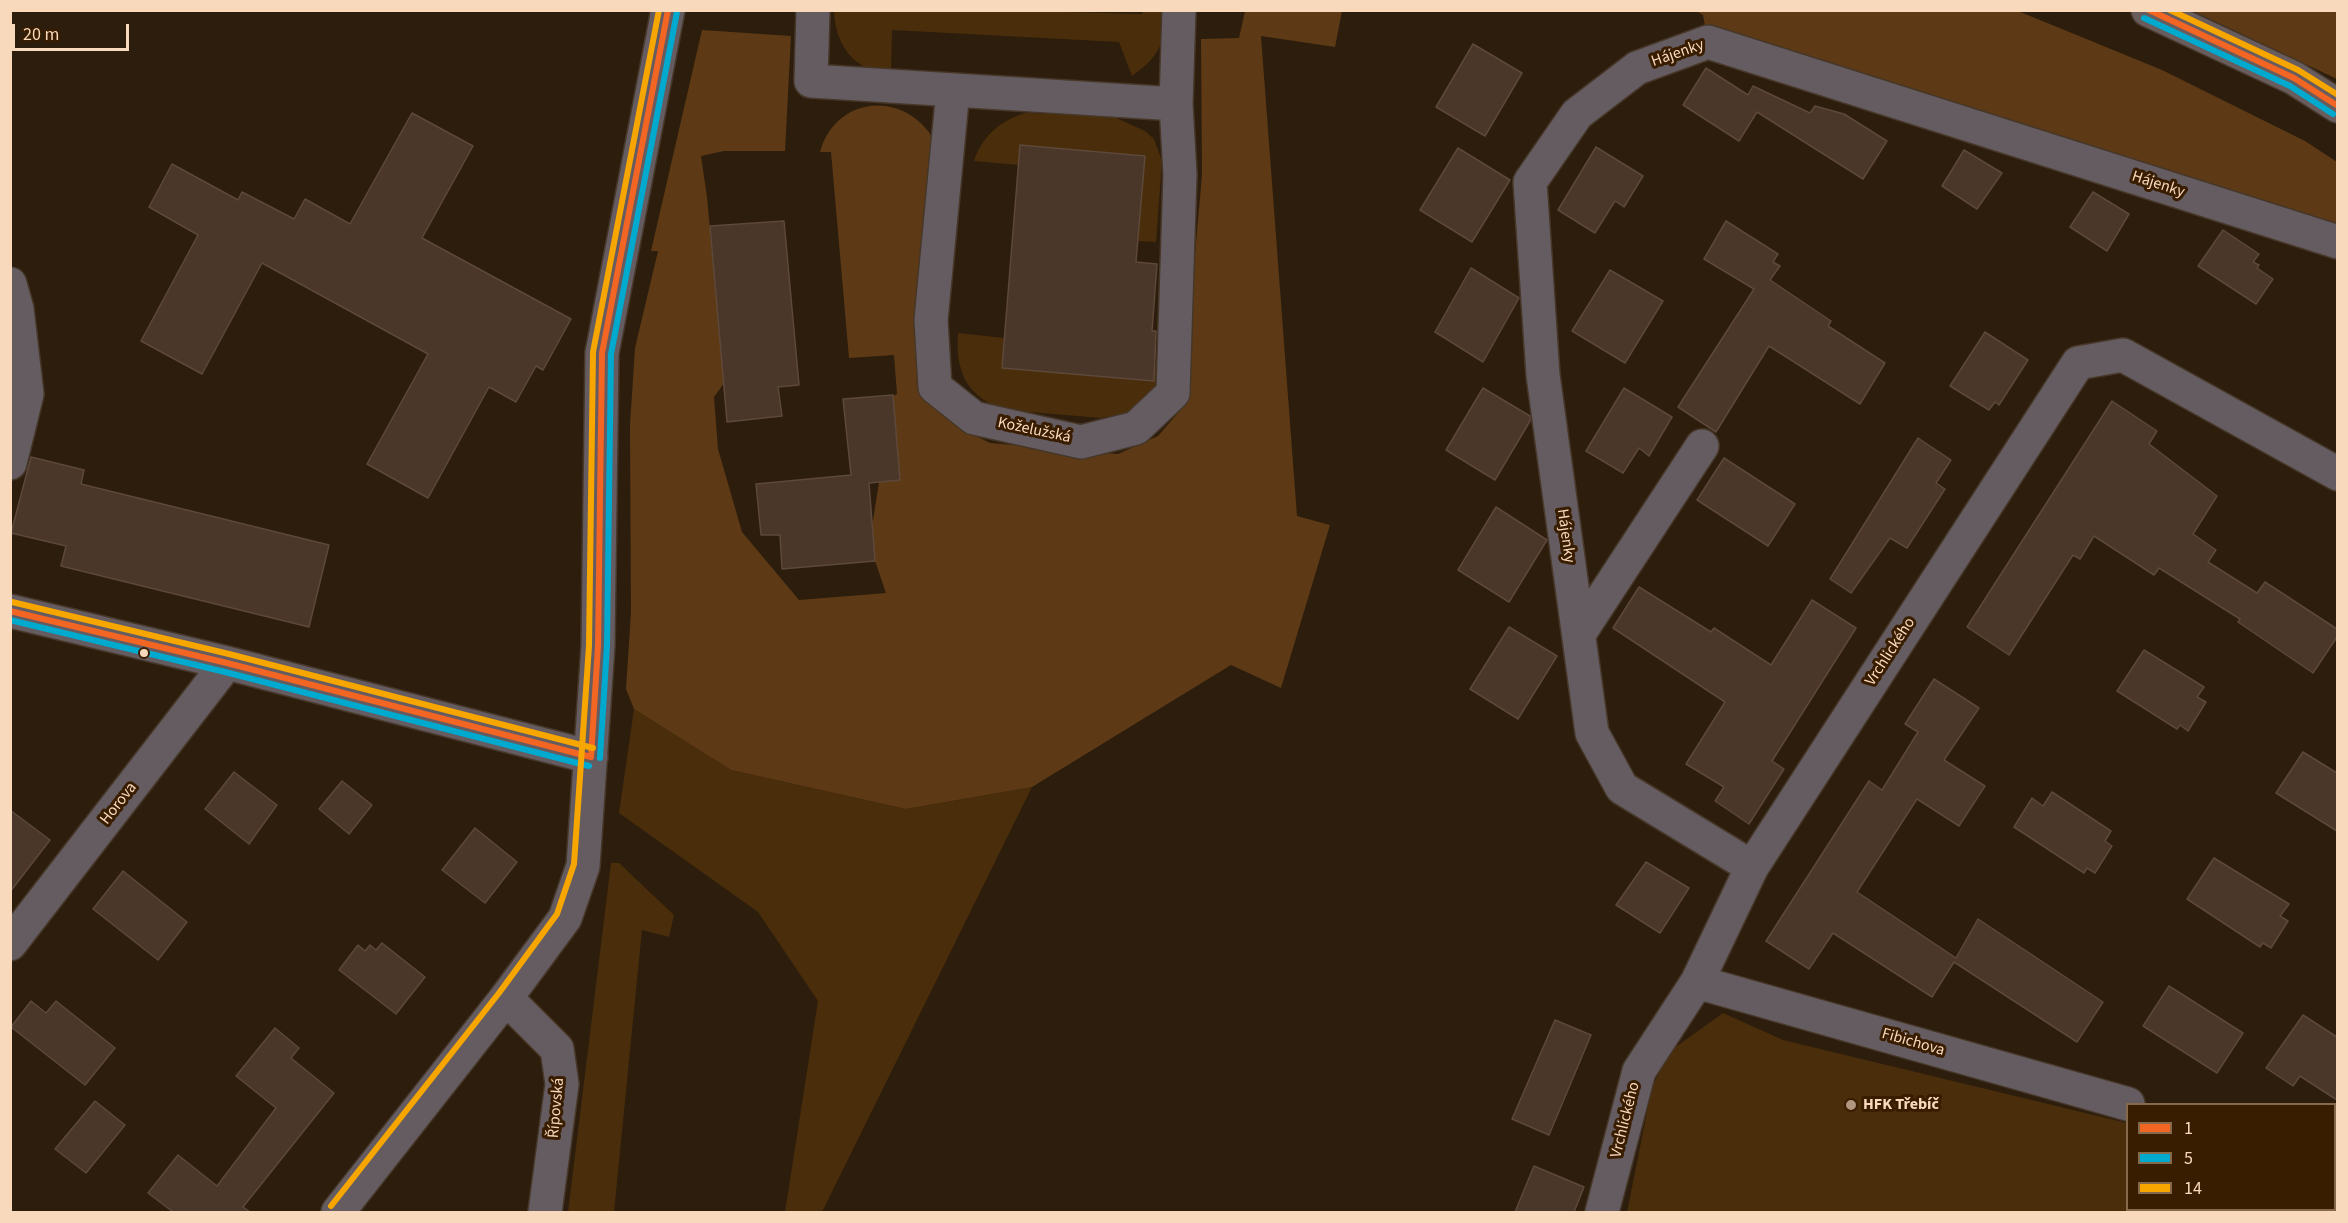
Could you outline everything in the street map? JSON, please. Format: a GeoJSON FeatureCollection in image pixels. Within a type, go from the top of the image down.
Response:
{"type":"FeatureCollection","features":[{"type":"Feature","properties":{"kind":"main road"},"geometry":{"type":"LineString","coordinates":[[2148,10],[2294,78],[2337,106]]}},
{"type":"Feature","properties":{"kind":"street"},"geometry":{"type":"LineString","coordinates":[[338,1212],[506,998],[565,918],[583,866],[598,646],[602,353],[668,10]]}},
{"type":"Feature","properties":{"kind":"street"},"geometry":{"type":"LineString","coordinates":[[813,10],[811,81],[1176,104]]}},
{"type":"Feature","properties":{"kind":"street","name":"Koželužská"},"geometry":{"type":"LineString","coordinates":[[953,90],[931,320],[935,387],[974,418],[1081,442],[1136,428],[1173,393],[1180,174],[1176,104],[1179,10]]}},
{"type":"Feature","properties":{"kind":"street","name":"Hájenky"},"geometry":{"type":"LineString","coordinates":[[1752,867],[1622,788],[1592,733],[1543,375],[1530,182],[1577,114],[1637,68],[1707,42],[2337,242]]}},
{"type":"Feature","properties":{"kind":"street"},"geometry":{"type":"LineString","coordinates":[[10,284],[17,309],[27,394],[14,429],[10,463]]}},
{"type":"Feature","properties":{"kind":"street","name":"Vrchlického"},"geometry":{"type":"LineString","coordinates":[[1602,1212],[1639,1071],[1697,982],[1752,867],[2079,363],[2123,355],[2337,474]]}},
{"type":"Feature","properties":{"kind":"street"},"geometry":{"type":"LineString","coordinates":[[1579,634],[1702,446]]}},
{"type":"Feature","properties":{"kind":"street"},"geometry":{"type":"LineString","coordinates":[[10,611],[227,663],[591,757]]}},
{"type":"Feature","properties":{"kind":"street","name":"Horova"},"geometry":{"type":"LineString","coordinates":[[10,944],[227,663]]}},
{"type":"Feature","properties":{"kind":"street","name":"Fibichova"},"geometry":{"type":"LineString","coordinates":[[1697,982],[2126,1103]]}},
{"type":"Feature","properties":{"kind":"street","name":"Řípovská"},"geometry":{"type":"LineString","coordinates":[[506,998],[557,1049],[562,1084],[545,1212]]}},
{"type":"Feature","properties":{"kind":"shaded area"},"geometry":{"type":"Polygon","coordinates":[[[995,10],[1142,14],[1143,11],[1165,10],[1164,32],[1159,49],[1154,56],[1132,76],[1119,42],[892,30],[891,73],[867,68],[849,55],[838,35],[834,11],[995,10]]]}},
{"type":"Feature","properties":{"kind":"shaded area"},"geometry":{"type":"Polygon","coordinates":[[[1245,11],[1342,11],[1335,47],[1261,36],[1297,516],[1330,525],[1281,688],[1231,665],[1032,787],[906,809],[731,770],[634,709],[626,689],[631,612],[630,425],[635,348],[658,251],[651,251],[702,30],[791,36],[785,151],[724,151],[701,156],[707,197],[724,383],[714,397],[718,449],[742,532],[799,600],[886,593],[875,561],[872,527],[879,482],[900,479],[893,396],[897,394],[894,355],[849,358],[831,152],[820,152],[828,133],[840,119],[855,110],[872,106],[889,107],[906,113],[921,124],[934,140],[921,347],[962,429],[990,443],[1118,454],[1158,436],[1177,414],[1183,390],[1202,175],[1201,39],[1239,38],[1245,11]]]}},
{"type":"Feature","properties":{"kind":"shaded area"},"geometry":{"type":"Polygon","coordinates":[[[1696,11],[2018,11],[2162,70],[2305,141],[2337,162],[2337,242],[1708,42],[1703,15],[1696,11]]]}},
{"type":"Feature","properties":{"kind":"shaded area"},"geometry":{"type":"Polygon","coordinates":[[[2193,11],[2337,11],[2337,79],[2193,11]]]}},
{"type":"Feature","properties":{"kind":"shaded area"},"geometry":{"type":"Polygon","coordinates":[[[1025,113],[1112,116],[1145,131],[1154,139],[1162,161],[1156,242],[1138,241],[1145,156],[1021,145],[1019,165],[974,161],[982,144],[993,131],[1008,120],[1025,113]]]}},
{"type":"Feature","properties":{"kind":"shaded area"},"geometry":{"type":"Polygon","coordinates":[[[958,333],[1004,338],[1002,368],[1154,380],[1155,366],[1165,368],[1159,385],[1129,413],[1100,418],[1007,410],[982,399],[967,382],[959,360],[958,333]]]}},
{"type":"Feature","properties":{"kind":"shaded area"},"geometry":{"type":"Polygon","coordinates":[[[634,709],[731,770],[906,809],[1032,787],[822,1212],[785,1212],[818,1001],[758,912],[619,813],[634,709]]]}},
{"type":"Feature","properties":{"kind":"shaded area"},"geometry":{"type":"Polygon","coordinates":[[[611,863],[619,863],[674,915],[669,937],[642,930],[614,1212],[568,1212],[611,863]]]}},
{"type":"Feature","properties":{"kind":"shaded area","name":"HFK Třebíč"},"geometry":{"type":"Polygon","coordinates":[[[1723,1013],[1783,1040],[2126,1123],[2126,1211],[2263,1212],[1627,1212],[1652,1087],[1670,1051],[1723,1013]]]}},
{"type":"Feature","properties":{"kind":"building"},"geometry":{"type":"Polygon","coordinates":[[[1473,44],[1522,73],[1485,136],[1436,107],[1473,44]]]}},
{"type":"Feature","properties":{"kind":"building"},"geometry":{"type":"Polygon","coordinates":[[[1706,68],[1748,95],[1753,86],[1810,113],[1815,106],[1844,114],[1887,141],[1863,179],[1757,112],[1739,141],[1683,105],[1706,68]]]}},
{"type":"Feature","properties":{"kind":"building"},"geometry":{"type":"Polygon","coordinates":[[[412,113],[473,146],[422,238],[571,319],[543,370],[536,366],[516,402],[489,387],[428,498],[367,464],[428,354],[262,263],[202,374],[141,341],[198,235],[149,207],[172,164],[238,200],[242,192],[294,219],[305,199],[350,224],[412,113]]]}},
{"type":"Feature","properties":{"kind":"building"},"geometry":{"type":"Polygon","coordinates":[[[1020,145],[1145,156],[1136,262],[1157,264],[1152,331],[1156,331],[1154,381],[1002,368],[1020,145]]]}},
{"type":"Feature","properties":{"kind":"building"},"geometry":{"type":"Polygon","coordinates":[[[1596,147],[1643,176],[1624,207],[1615,201],[1595,233],[1558,210],[1596,147]]]}},
{"type":"Feature","properties":{"kind":"building"},"geometry":{"type":"Polygon","coordinates":[[[1458,148],[1510,180],[1472,242],[1420,210],[1458,148]]]}},
{"type":"Feature","properties":{"kind":"building"},"geometry":{"type":"Polygon","coordinates":[[[1964,150],[2002,173],[1977,209],[1942,186],[1964,150]]]}},
{"type":"Feature","properties":{"kind":"building"},"geometry":{"type":"Polygon","coordinates":[[[2093,192],[2129,214],[2107,251],[2070,227],[2093,192]]]}},
{"type":"Feature","properties":{"kind":"building"},"geometry":{"type":"Polygon","coordinates":[[[784,221],[799,385],[778,387],[782,416],[727,422],[710,226],[784,221]]]}},
{"type":"Feature","properties":{"kind":"building"},"geometry":{"type":"Polygon","coordinates":[[[1726,221],[1778,254],[1773,262],[1780,266],[1770,280],[1831,321],[1828,326],[1885,363],[1860,404],[1769,346],[1716,432],[1678,407],[1754,289],[1704,259],[1726,221]]]}},
{"type":"Feature","properties":{"kind":"building"},"geometry":{"type":"Polygon","coordinates":[[[2223,230],[2259,254],[2253,262],[2259,265],[2257,268],[2273,279],[2256,304],[2198,266],[2223,230]]]}},
{"type":"Feature","properties":{"kind":"building"},"geometry":{"type":"Polygon","coordinates":[[[1471,268],[1519,298],[1483,362],[1435,332],[1471,268]]]}},
{"type":"Feature","properties":{"kind":"building"},"geometry":{"type":"Polygon","coordinates":[[[1610,270],[1663,301],[1625,363],[1572,331],[1610,270]]]}},
{"type":"Feature","properties":{"kind":"building"},"geometry":{"type":"Polygon","coordinates":[[[1985,332],[2028,360],[1999,405],[1995,402],[1989,410],[1950,386],[1985,332]]]}},
{"type":"Feature","properties":{"kind":"building"},"geometry":{"type":"Polygon","coordinates":[[[1483,388],[1530,416],[1530,421],[1495,480],[1446,450],[1483,388]]]}},
{"type":"Feature","properties":{"kind":"building"},"geometry":{"type":"Polygon","coordinates":[[[1624,388],[1672,417],[1649,456],[1639,448],[1623,473],[1586,451],[1624,388]]]}},
{"type":"Feature","properties":{"kind":"building"},"geometry":{"type":"Polygon","coordinates":[[[893,395],[900,480],[869,483],[875,561],[782,569],[780,535],[761,535],[756,484],[851,475],[843,399],[893,395]]]}},
{"type":"Feature","properties":{"kind":"building"},"geometry":{"type":"Polygon","coordinates":[[[2112,401],[2157,431],[2149,444],[2217,496],[2193,534],[2216,550],[2208,562],[2257,593],[2265,582],[2337,629],[2337,637],[2313,673],[2238,622],[2240,619],[2159,568],[2154,575],[2094,536],[2080,559],[2073,555],[2009,655],[1967,627],[2112,401]]]}},
{"type":"Feature","properties":{"kind":"building"},"geometry":{"type":"Polygon","coordinates":[[[1918,438],[1951,460],[1936,483],[1945,489],[1907,548],[1890,538],[1851,593],[1830,579],[1918,438]]]}},
{"type":"Feature","properties":{"kind":"building"},"geometry":{"type":"Polygon","coordinates":[[[31,457],[84,470],[81,484],[329,545],[309,627],[61,566],[66,546],[11,533],[31,457]]]}},
{"type":"Feature","properties":{"kind":"building"},"geometry":{"type":"Polygon","coordinates":[[[1724,458],[1795,504],[1768,546],[1697,500],[1724,458]]]}},
{"type":"Feature","properties":{"kind":"building"},"geometry":{"type":"Polygon","coordinates":[[[1496,507],[1547,540],[1509,602],[1458,570],[1496,507]]]}},
{"type":"Feature","properties":{"kind":"building"},"geometry":{"type":"Polygon","coordinates":[[[1639,587],[1711,632],[1714,628],[1771,665],[1812,600],[1856,628],[1772,761],[1784,769],[1749,824],[1715,801],[1724,787],[1686,764],[1725,702],[1613,628],[1639,587]]]}},
{"type":"Feature","properties":{"kind":"building"},"geometry":{"type":"Polygon","coordinates":[[[1509,627],[1557,656],[1518,719],[1470,689],[1509,627]]]}},
{"type":"Feature","properties":{"kind":"building"},"geometry":{"type":"Polygon","coordinates":[[[2144,650],[2204,687],[2197,697],[2206,702],[2188,731],[2180,725],[2177,729],[2117,691],[2144,650]]]}},
{"type":"Feature","properties":{"kind":"building"},"geometry":{"type":"Polygon","coordinates":[[[1934,679],[1979,708],[1944,760],[1985,786],[1959,826],[1917,799],[1857,892],[1956,958],[1978,919],[2103,1002],[2077,1042],[1954,962],[1932,997],[1833,933],[1809,969],[1766,941],[1869,781],[1882,790],[1918,732],[1905,724],[1934,679]]]}},
{"type":"Feature","properties":{"kind":"building"},"geometry":{"type":"Polygon","coordinates":[[[2303,752],[2337,773],[2337,831],[2276,793],[2303,752]]]}},
{"type":"Feature","properties":{"kind":"building"},"geometry":{"type":"Polygon","coordinates":[[[234,772],[277,805],[249,844],[205,809],[234,772]]]}},
{"type":"Feature","properties":{"kind":"building"},"geometry":{"type":"Polygon","coordinates":[[[342,781],[372,805],[349,834],[319,809],[342,781]]]}},
{"type":"Feature","properties":{"kind":"building"},"geometry":{"type":"Polygon","coordinates":[[[2052,792],[2111,831],[2105,841],[2112,846],[2095,873],[2087,868],[2084,873],[2014,827],[2032,798],[2043,806],[2052,792]]]}},
{"type":"Feature","properties":{"kind":"building"},"geometry":{"type":"Polygon","coordinates":[[[10,810],[50,840],[10,892],[10,810]]]}},
{"type":"Feature","properties":{"kind":"building"},"geometry":{"type":"Polygon","coordinates":[[[475,828],[517,862],[485,903],[442,870],[475,828]]]}},
{"type":"Feature","properties":{"kind":"building"},"geometry":{"type":"Polygon","coordinates":[[[2214,858],[2289,904],[2280,916],[2288,921],[2271,948],[2263,943],[2260,947],[2187,899],[2214,858]]]}},
{"type":"Feature","properties":{"kind":"building"},"geometry":{"type":"Polygon","coordinates":[[[1646,862],[1689,888],[1660,933],[1616,905],[1646,862]]]}},
{"type":"Feature","properties":{"kind":"building"},"geometry":{"type":"Polygon","coordinates":[[[123,871],[187,922],[158,960],[93,909],[123,871]]]}},
{"type":"Feature","properties":{"kind":"building"},"geometry":{"type":"Polygon","coordinates":[[[382,943],[425,977],[396,1014],[339,970],[358,945],[365,951],[370,945],[376,950],[382,943]]]}},
{"type":"Feature","properties":{"kind":"building"},"geometry":{"type":"Polygon","coordinates":[[[2169,986],[2243,1033],[2217,1073],[2143,1026],[2169,986]]]}},
{"type":"Feature","properties":{"kind":"building"},"geometry":{"type":"Polygon","coordinates":[[[31,1001],[46,1013],[56,1001],[115,1048],[85,1085],[11,1027],[31,1001]]]}},
{"type":"Feature","properties":{"kind":"building"},"geometry":{"type":"Polygon","coordinates":[[[2303,1015],[2337,1037],[2337,1100],[2300,1076],[2293,1086],[2266,1068],[2303,1015]]]}},
{"type":"Feature","properties":{"kind":"building"},"geometry":{"type":"Polygon","coordinates":[[[1555,1020],[1591,1035],[1549,1135],[1512,1119],[1555,1020]]]}},
{"type":"Feature","properties":{"kind":"building"},"geometry":{"type":"Polygon","coordinates":[[[275,1028],[299,1048],[291,1058],[334,1093],[243,1207],[250,1212],[173,1212],[148,1193],[178,1155],[217,1186],[276,1108],[236,1076],[275,1028]]]}},
{"type":"Feature","properties":{"kind":"building"},"geometry":{"type":"Polygon","coordinates":[[[95,1101],[125,1125],[86,1173],[55,1149],[95,1101]]]}},
{"type":"Feature","properties":{"kind":"building"},"geometry":{"type":"Polygon","coordinates":[[[1534,1166],[1584,1187],[1574,1212],[1515,1212],[1534,1166]]]}},
{"type":"Feature","properties":{"kind":"transit line","name":"14"},"geometry":{"type":"LineString","coordinates":[[331,1206],[499,993],[557,914],[574,864],[589,646],[593,352],[659,10]]}},
{"type":"Feature","properties":{"kind":"transit line","name":"1"},"geometry":{"type":"LineString","coordinates":[[591,757],[598,646],[602,353],[668,10]]}},
{"type":"Feature","properties":{"kind":"transit line","name":"1"},"geometry":{"type":"LineString","coordinates":[[2149,10],[2294,78],[2338,106]]}},
{"type":"Feature","properties":{"kind":"transit line","name":"14"},"geometry":{"type":"LineString","coordinates":[[2170,10],[2298,70],[2338,95]]}},
{"type":"Feature","properties":{"kind":"transit line","name":"5"},"geometry":{"type":"LineString","coordinates":[[600,758],[607,646],[611,354],[677,12]]}},
{"type":"Feature","properties":{"kind":"transit line","name":"5"},"geometry":{"type":"LineString","coordinates":[[2144,18],[2290,86],[2333,114]]}},
{"type":"Feature","properties":{"kind":"transit line","name":"14"},"geometry":{"type":"LineString","coordinates":[[12,602],[229,654],[593,748]]}},
{"type":"Feature","properties":{"kind":"transit line","name":"1"},"geometry":{"type":"LineString","coordinates":[[10,611],[227,663],[591,757]]}},
{"type":"Feature","properties":{"kind":"transit line","name":"5"},"geometry":{"type":"LineString","coordinates":[[10,620],[225,672],[589,766]]}},
{"type":"Feature","properties":{"kind":"place","name":"HFK Třebíč"},"geometry":{"type":"Point","coordinates":[1851,1105]}}]}
